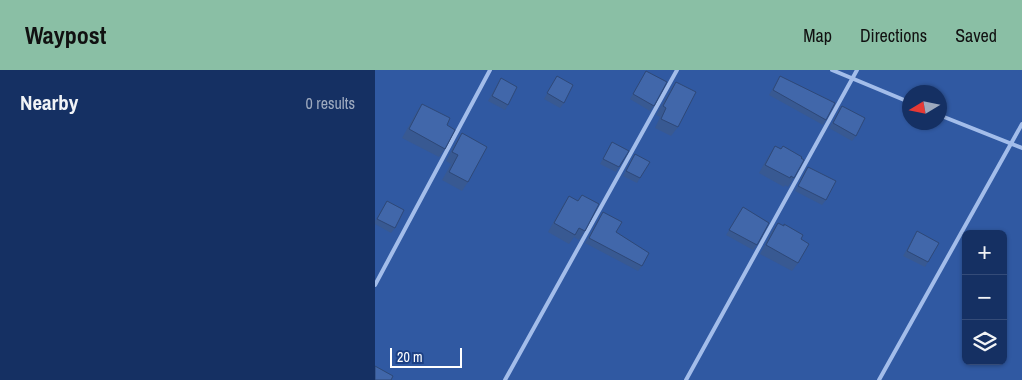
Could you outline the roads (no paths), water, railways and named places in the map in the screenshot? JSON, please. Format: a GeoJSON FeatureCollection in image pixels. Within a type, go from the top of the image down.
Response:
{"type":"FeatureCollection","features":[{"type":"Feature","properties":{"kind":"lane"},"geometry":{"type":"LineString","coordinates":[[375,285],[490,70]]}},
{"type":"Feature","properties":{"kind":"lane"},"geometry":{"type":"LineString","coordinates":[[505,380],[677,70]]}},
{"type":"Feature","properties":{"kind":"lane"},"geometry":{"type":"LineString","coordinates":[[832,70],[902,99]]}},
{"type":"Feature","properties":{"kind":"lane"},"geometry":{"type":"LineString","coordinates":[[686,380],[857,70]]}},
{"type":"Feature","properties":{"kind":"lane"},"geometry":{"type":"LineString","coordinates":[[947,118],[1022,148]]}},
{"type":"Feature","properties":{"kind":"lane"},"geometry":{"type":"LineString","coordinates":[[879,380],[1022,124]]}}]}
